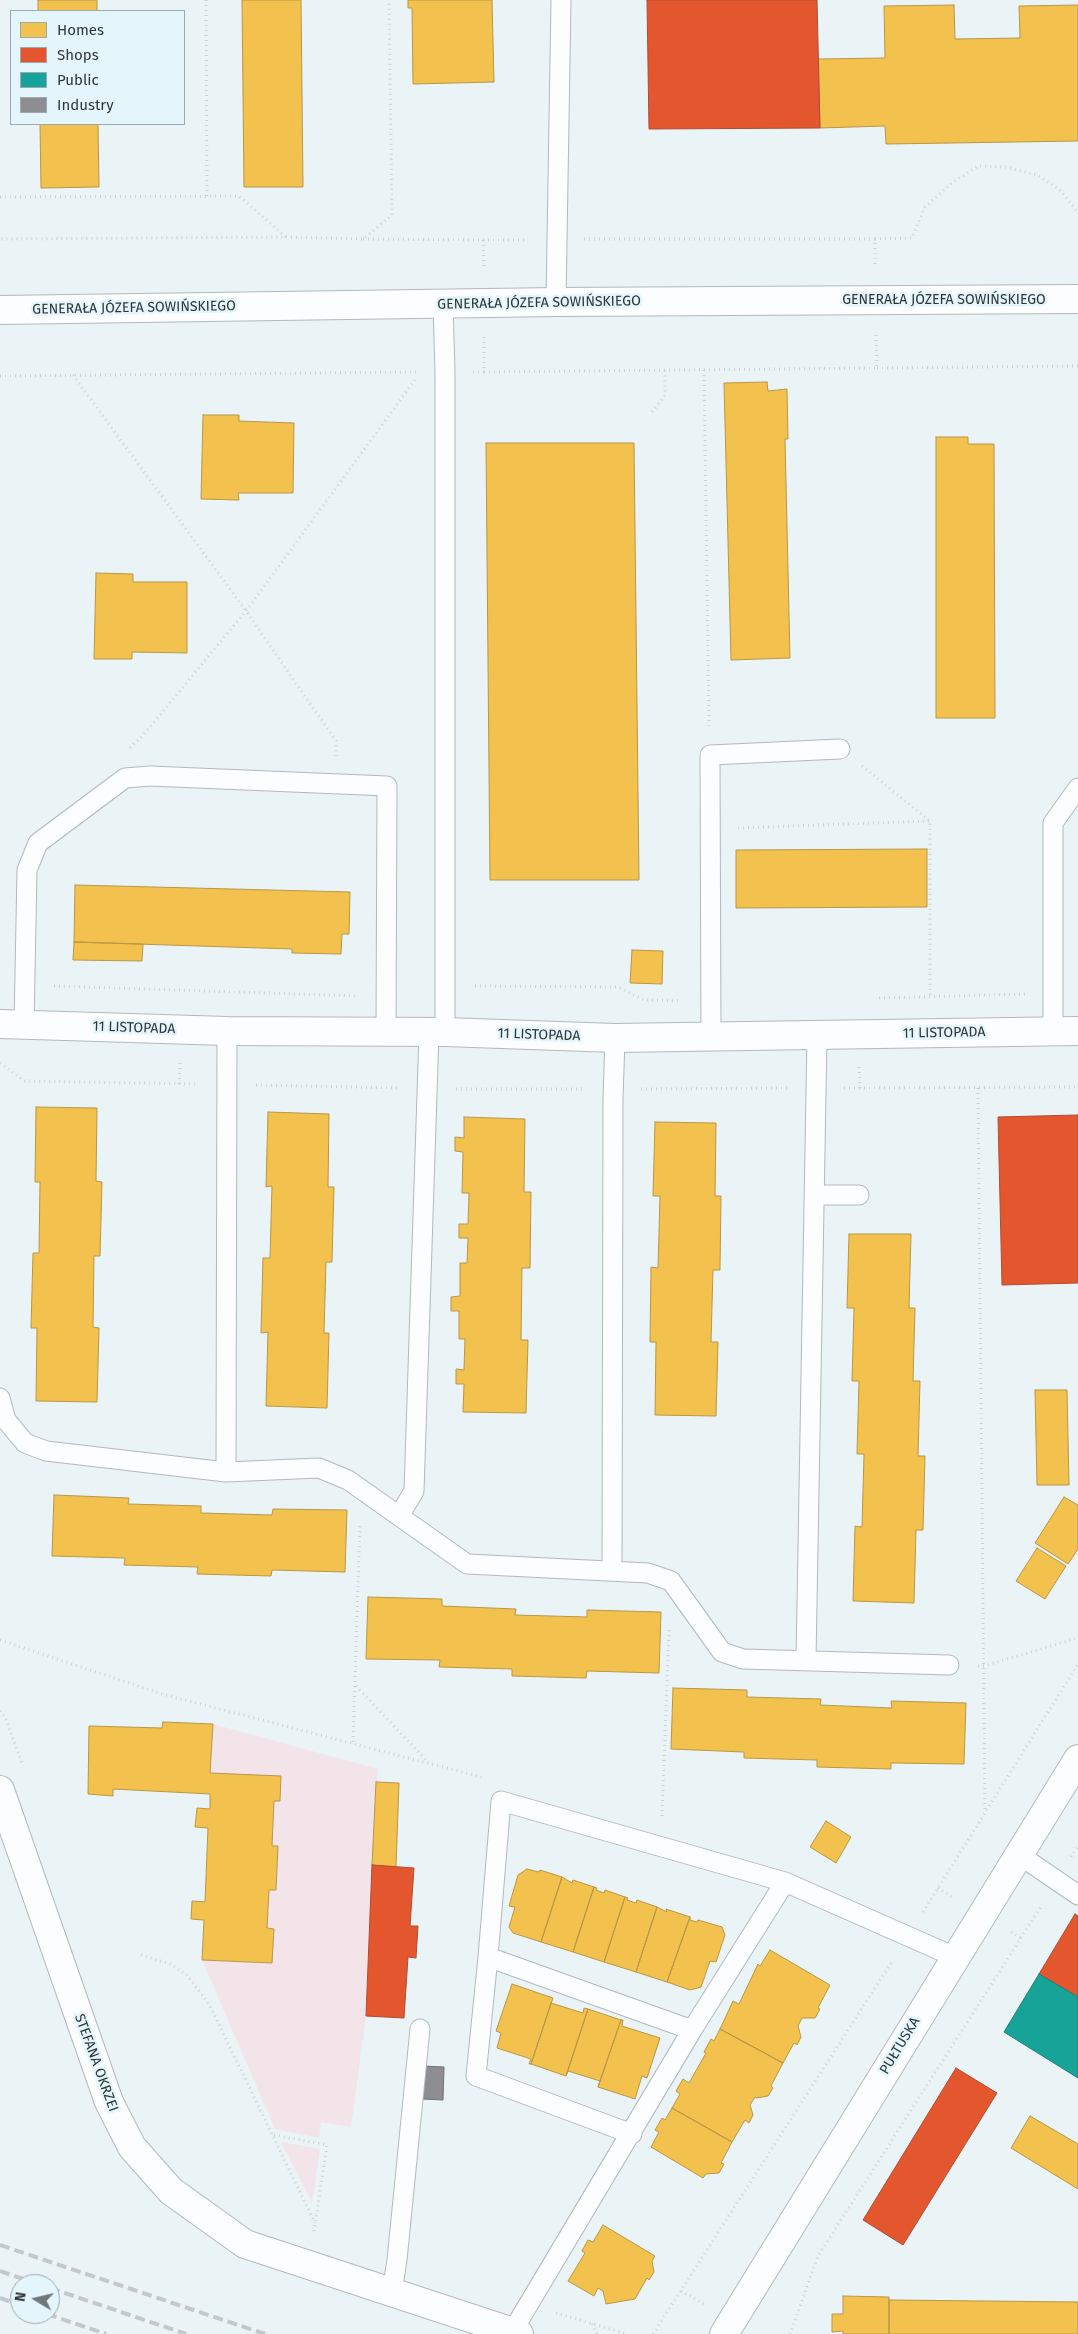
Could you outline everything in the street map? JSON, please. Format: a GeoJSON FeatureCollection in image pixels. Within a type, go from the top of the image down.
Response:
{"type":"FeatureCollection","features":[{"type":"Feature","properties":{"kind":"street","name":"GENERAŁA JÓZEFA SOWIŃSKIEGO"},"geometry":{"type":"LineString","coordinates":[[0,310],[556,302],[1078,299]]}},
{"type":"Feature","properties":{"kind":"street","name":"11 LISTOPADA"},"geometry":{"type":"LineString","coordinates":[[12,1024],[227,1031],[437,1033],[616,1038],[1066,1031]]}},
{"type":"Feature","properties":{"kind":"street","name":"PUŁTUSKA"},"geometry":{"type":"LineString","coordinates":[[724,2334],[1078,1759]]}},
{"type":"Feature","properties":{"kind":"street","name":"STEFANA OKRZEI"},"geometry":{"type":"LineString","coordinates":[[0,1790],[109,2102],[132,2147],[171,2191],[245,2244],[516,2333]]}},
{"type":"Feature","properties":{"kind":"lane"},"geometry":{"type":"LineString","coordinates":[[556,302],[561,0]]}},
{"type":"Feature","properties":{"kind":"lane"},"geometry":{"type":"LineString","coordinates":[[399,1516],[414,1492],[427,1088],[437,1033],[445,372],[443,304]]}},
{"type":"Feature","properties":{"kind":"lane"},"geometry":{"type":"LineString","coordinates":[[711,1038],[710,755],[840,749]]}},
{"type":"Feature","properties":{"kind":"lane"},"geometry":{"type":"LineString","coordinates":[[12,1024],[27,870],[38,843],[125,778],[150,776],[387,786],[386,1033]]}},
{"type":"Feature","properties":{"kind":"lane"},"geometry":{"type":"LineString","coordinates":[[1066,1031],[1053,823],[1078,788]]}},
{"type":"Feature","properties":{"kind":"lane"},"geometry":{"type":"LineString","coordinates":[[226,1472],[227,1031]]}},
{"type":"Feature","properties":{"kind":"lane"},"geometry":{"type":"LineString","coordinates":[[806,1661],[817,1036]]}},
{"type":"Feature","properties":{"kind":"lane"},"geometry":{"type":"LineString","coordinates":[[612,1572],[614,1089],[616,1038]]}},
{"type":"Feature","properties":{"kind":"lane"},"geometry":{"type":"LineString","coordinates":[[814,1195],[859,1195]]}},
{"type":"Feature","properties":{"kind":"lane"},"geometry":{"type":"LineString","coordinates":[[0,1398],[6,1420],[25,1443],[46,1452],[226,1472],[319,1468],[348,1480],[467,1564],[648,1574],[671,1581],[722,1652],[743,1659],[950,1665]]}},
{"type":"Feature","properties":{"kind":"lane"},"geometry":{"type":"LineString","coordinates":[[632,2134],[476,2076],[501,1801],[785,1882],[955,1957]]}},
{"type":"Feature","properties":{"kind":"lane"},"geometry":{"type":"LineString","coordinates":[[1018,1854],[1078,1894]]}},
{"type":"Feature","properties":{"kind":"lane"},"geometry":{"type":"LineString","coordinates":[[516,2333],[528,2305],[632,2134],[692,2030],[785,1882]]}},
{"type":"Feature","properties":{"kind":"lane"},"geometry":{"type":"LineString","coordinates":[[488,1957],[692,2030]]}},
{"type":"Feature","properties":{"kind":"lane"},"geometry":{"type":"LineString","coordinates":[[392,2292],[397,2260],[420,2029]]}},
{"type":"Feature","properties":{"kind":"path"},"geometry":{"type":"LineString","coordinates":[[206,0],[207,196]]}},
{"type":"Feature","properties":{"kind":"path"},"geometry":{"type":"LineString","coordinates":[[0,239],[286,237],[364,239],[392,215],[389,0]]}},
{"type":"Feature","properties":{"kind":"path"},"geometry":{"type":"LineString","coordinates":[[875,239],[912,238],[925,207],[952,183],[978,166],[1005,167],[1037,175],[1061,191],[1078,213]]}},
{"type":"Feature","properties":{"kind":"path"},"geometry":{"type":"LineString","coordinates":[[0,197],[239,196],[286,237]]}},
{"type":"Feature","properties":{"kind":"path"},"geometry":{"type":"LineString","coordinates":[[877,368],[1078,366]]}},
{"type":"Feature","properties":{"kind":"path"},"geometry":{"type":"LineString","coordinates":[[652,412],[665,395],[665,370]]}},
{"type":"Feature","properties":{"kind":"path"},"geometry":{"type":"LineString","coordinates":[[704,370],[710,755]]}},
{"type":"Feature","properties":{"kind":"path"},"geometry":{"type":"LineString","coordinates":[[124,754],[145,734],[246,610],[420,372]]}},
{"type":"Feature","properties":{"kind":"path"},"geometry":{"type":"LineString","coordinates":[[72,375],[246,610],[336,741],[336,784]]}},
{"type":"Feature","properties":{"kind":"path"},"geometry":{"type":"LineString","coordinates":[[840,749],[930,822]]}},
{"type":"Feature","properties":{"kind":"path"},"geometry":{"type":"LineString","coordinates":[[710,829],[930,822]]}},
{"type":"Feature","properties":{"kind":"path"},"geometry":{"type":"LineString","coordinates":[[930,822],[930,997]]}},
{"type":"Feature","properties":{"kind":"path"},"geometry":{"type":"LineString","coordinates":[[0,1063],[25,1081],[427,1088],[614,1089]]}},
{"type":"Feature","properties":{"kind":"path"},"geometry":{"type":"LineString","coordinates":[[978,1088],[984,1814]]}},
{"type":"Feature","properties":{"kind":"path"},"geometry":{"type":"LineString","coordinates":[[353,1742],[361,1489]]}},
{"type":"Feature","properties":{"kind":"path"},"geometry":{"type":"LineString","coordinates":[[661,1847],[671,1581]]}},
{"type":"Feature","properties":{"kind":"path"},"geometry":{"type":"LineString","coordinates":[[950,1665],[984,1666],[1078,1638]]}},
{"type":"Feature","properties":{"kind":"path"},"geometry":{"type":"LineString","coordinates":[[0,1640],[162,1694],[484,1776],[501,1801]]}},
{"type":"Feature","properties":{"kind":"path"},"geometry":{"type":"LineString","coordinates":[[653,2334],[908,1936],[1078,1664]]}},
{"type":"Feature","properties":{"kind":"path"},"geometry":{"type":"LineString","coordinates":[[356,1686],[428,1762]]}},
{"type":"Feature","properties":{"kind":"path"},"geometry":{"type":"LineString","coordinates":[[0,1711],[5,1717],[24,1770]]}},
{"type":"Feature","properties":{"kind":"path"},"geometry":{"type":"LineString","coordinates":[[790,2334],[818,2256],[1078,1846]]}},
{"type":"Feature","properties":{"kind":"path"},"geometry":{"type":"LineString","coordinates":[[141,1955],[170,1964],[187,1975],[209,2004],[316,2223]]}},
{"type":"Feature","properties":{"kind":"path"},"geometry":{"type":"LineString","coordinates":[[273,2135],[326,2145],[314,2233]]}},
{"type":"Feature","properties":{"kind":"path"},"geometry":{"type":"LineString","coordinates":[[304,2230],[323,2236]]}},
{"type":"Feature","properties":{"kind":"path"},"geometry":{"type":"LineString","coordinates":[[681,2290],[705,2305]]}},
{"type":"Feature","properties":{"kind":"path"},"geometry":{"type":"LineString","coordinates":[[528,2305],[627,2334]]}},
{"type":"Feature","properties":{"kind":"path"},"geometry":{"type":"LineString","coordinates":[[592,2324],[596,2334]]}},
{"type":"Feature","properties":{"kind":"shaded area"},"geometry":{"type":"Polygon","coordinates":[[[213,1724],[378,1769],[366,2016],[351,2127],[321,2122],[319,2138],[275,2129],[202,1960],[272,1963],[274,1929],[267,1928],[269,1890],[276,1890],[278,1846],[272,1846],[274,1801],[280,1801],[281,1777],[210,1773],[213,1724]]]}},
{"type":"Feature","properties":{"kind":"shaded area"},"geometry":{"type":"Polygon","coordinates":[[[281,2142],[320,2149],[312,2203],[281,2142]]]}},
{"type":"Feature","properties":{"kind":"building: Homes"},"geometry":{"type":"Polygon","coordinates":[[[38,0],[97,0],[97,10],[38,10],[38,0]]]}},
{"type":"Feature","properties":{"kind":"building: Homes"},"geometry":{"type":"Polygon","coordinates":[[[242,0],[301,0],[303,187],[244,187],[242,0]]]}},
{"type":"Feature","properties":{"kind":"building: Homes"},"geometry":{"type":"Polygon","coordinates":[[[408,0],[492,0],[494,82],[413,84],[412,8],[408,8],[408,0]]]}},
{"type":"Feature","properties":{"kind":"building: Homes"},"geometry":{"type":"Polygon","coordinates":[[[954,5],[955,39],[1020,38],[1019,6],[1078,5],[1078,141],[886,144],[885,126],[820,128],[818,59],[885,58],[884,6],[954,5]]]}},
{"type":"Feature","properties":{"kind":"building: Homes"},"geometry":{"type":"Polygon","coordinates":[[[40,125],[98,125],[99,187],[41,188],[40,125]]]}},
{"type":"Feature","properties":{"kind":"building: Homes"},"geometry":{"type":"Polygon","coordinates":[[[767,382],[768,391],[787,389],[788,439],[785,439],[790,658],[731,660],[724,383],[767,382]]]}},
{"type":"Feature","properties":{"kind":"building: Homes"},"geometry":{"type":"Polygon","coordinates":[[[203,415],[239,415],[239,421],[294,423],[293,493],[238,493],[239,500],[201,499],[203,415]]]}},
{"type":"Feature","properties":{"kind":"building: Homes"},"geometry":{"type":"Polygon","coordinates":[[[936,437],[968,437],[968,444],[994,444],[995,718],[936,718],[936,437]]]}},
{"type":"Feature","properties":{"kind":"building: Homes"},"geometry":{"type":"Polygon","coordinates":[[[486,443],[634,443],[639,880],[490,880],[486,443]]]}},
{"type":"Feature","properties":{"kind":"building: Homes"},"geometry":{"type":"Polygon","coordinates":[[[96,573],[133,574],[133,582],[187,582],[187,653],[132,652],[132,659],[94,659],[96,573]]]}},
{"type":"Feature","properties":{"kind":"building: Homes"},"geometry":{"type":"Polygon","coordinates":[[[927,849],[927,907],[736,908],[736,850],[927,849]]]}},
{"type":"Feature","properties":{"kind":"building: Homes"},"geometry":{"type":"Polygon","coordinates":[[[75,885],[350,892],[349,934],[342,934],[341,954],[292,953],[292,949],[74,942],[75,885]]]}},
{"type":"Feature","properties":{"kind":"building: Homes"},"geometry":{"type":"Polygon","coordinates":[[[74,942],[143,944],[142,961],[73,960],[74,942]]]}},
{"type":"Feature","properties":{"kind":"building: Homes"},"geometry":{"type":"Polygon","coordinates":[[[632,950],[663,951],[662,984],[630,983],[632,950]]]}},
{"type":"Feature","properties":{"kind":"building: Homes"},"geometry":{"type":"Polygon","coordinates":[[[36,1107],[97,1108],[96,1181],[102,1182],[100,1256],[94,1256],[93,1327],[99,1328],[97,1402],[36,1401],[37,1328],[31,1328],[33,1253],[39,1253],[40,1182],[35,1182],[36,1107]]]}},
{"type":"Feature","properties":{"kind":"building: Homes"},"geometry":{"type":"Polygon","coordinates":[[[268,1112],[329,1114],[328,1187],[334,1187],[332,1262],[326,1262],[324,1333],[329,1333],[327,1408],[266,1406],[268,1332],[261,1333],[263,1258],[270,1258],[272,1186],[266,1187],[268,1112]]]}},
{"type":"Feature","properties":{"kind":"building: Homes"},"geometry":{"type":"Polygon","coordinates":[[[464,1117],[525,1119],[524,1192],[531,1192],[530,1268],[522,1268],[521,1340],[528,1340],[526,1413],[463,1412],[464,1384],[456,1384],[456,1369],[464,1370],[465,1339],[459,1339],[459,1311],[451,1311],[451,1297],[460,1296],[460,1263],[467,1263],[468,1238],[459,1238],[459,1224],[468,1224],[469,1193],[462,1193],[463,1152],[455,1151],[455,1137],[464,1138],[464,1117]]]}},
{"type":"Feature","properties":{"kind":"building: Homes"},"geometry":{"type":"Polygon","coordinates":[[[655,1122],[716,1123],[715,1196],[721,1196],[720,1270],[713,1270],[711,1342],[718,1342],[716,1416],[655,1415],[656,1342],[650,1342],[651,1267],[658,1268],[660,1196],[653,1196],[655,1122]]]}},
{"type":"Feature","properties":{"kind":"building: Homes"},"geometry":{"type":"Polygon","coordinates":[[[849,1234],[911,1234],[909,1308],[915,1308],[913,1381],[920,1381],[918,1456],[925,1456],[923,1530],[916,1530],[914,1603],[853,1601],[855,1526],[862,1527],[864,1454],[857,1454],[859,1381],[852,1381],[854,1308],[847,1308],[849,1234]]]}},
{"type":"Feature","properties":{"kind":"building: Homes"},"geometry":{"type":"Polygon","coordinates":[[[1035,1390],[1067,1390],[1069,1485],[1037,1485],[1035,1390]]]}},
{"type":"Feature","properties":{"kind":"building: Homes"},"geometry":{"type":"Polygon","coordinates":[[[54,1495],[129,1498],[128,1504],[201,1506],[201,1513],[272,1515],[273,1509],[347,1510],[345,1572],[272,1570],[271,1576],[197,1574],[198,1567],[124,1565],[125,1558],[52,1556],[54,1495]]]}},
{"type":"Feature","properties":{"kind":"building: Homes"},"geometry":{"type":"Polygon","coordinates":[[[1064,1497],[1078,1505],[1078,1549],[1068,1564],[1035,1543],[1064,1497]]]}},
{"type":"Feature","properties":{"kind":"building: Homes"},"geometry":{"type":"Polygon","coordinates":[[[1037,1548],[1066,1566],[1045,1599],[1016,1581],[1037,1548]]]}},
{"type":"Feature","properties":{"kind":"building: Homes"},"geometry":{"type":"Polygon","coordinates":[[[368,1597],[442,1599],[442,1606],[516,1609],[515,1615],[587,1617],[587,1610],[661,1612],[659,1673],[587,1671],[586,1678],[512,1676],[512,1669],[439,1667],[440,1660],[366,1659],[368,1597]]]}},
{"type":"Feature","properties":{"kind":"building: Homes"},"geometry":{"type":"Polygon","coordinates":[[[673,1688],[747,1690],[747,1697],[821,1699],[820,1705],[892,1708],[891,1701],[966,1703],[964,1764],[891,1763],[891,1769],[817,1767],[817,1760],[744,1758],[744,1752],[671,1749],[673,1688]]]}},
{"type":"Feature","properties":{"kind":"building: Homes"},"geometry":{"type":"Polygon","coordinates":[[[163,1722],[213,1724],[210,1773],[281,1776],[280,1801],[274,1801],[272,1846],[278,1846],[276,1890],[269,1890],[267,1928],[274,1929],[272,1963],[202,1960],[204,1920],[191,1919],[192,1901],[205,1902],[208,1828],[195,1827],[197,1808],[210,1809],[210,1794],[113,1789],[113,1796],[88,1794],[89,1726],[162,1728],[163,1722]]]}},
{"type":"Feature","properties":{"kind":"building: Homes"},"geometry":{"type":"Polygon","coordinates":[[[376,1782],[399,1783],[396,1867],[372,1865],[376,1782]]]}},
{"type":"Feature","properties":{"kind":"building: Homes"},"geometry":{"type":"Polygon","coordinates":[[[826,1821],[851,1837],[836,1863],[810,1847],[826,1821]]]}},
{"type":"Feature","properties":{"kind":"building: Homes"},"geometry":{"type":"Polygon","coordinates":[[[527,1869],[539,1872],[540,1870],[562,1877],[541,1942],[513,1933],[509,1927],[515,1907],[509,1906],[518,1875],[527,1869]]]}},
{"type":"Feature","properties":{"kind":"building: Homes"},"geometry":{"type":"Polygon","coordinates":[[[562,1877],[572,1883],[573,1880],[594,1887],[573,1952],[541,1942],[562,1877]]]}},
{"type":"Feature","properties":{"kind":"building: Homes"},"geometry":{"type":"Polygon","coordinates":[[[594,1887],[597,1888],[596,1890],[604,1893],[605,1890],[625,1897],[604,1962],[573,1952],[594,1887]]]}},
{"type":"Feature","properties":{"kind":"building: Homes"},"geometry":{"type":"Polygon","coordinates":[[[625,1897],[628,1898],[627,1900],[636,1903],[637,1900],[657,1907],[636,1972],[604,1962],[625,1897]]]}},
{"type":"Feature","properties":{"kind":"building: Homes"},"geometry":{"type":"Polygon","coordinates":[[[657,1907],[667,1912],[666,1909],[690,1917],[667,1982],[636,1972],[657,1907]]]}},
{"type":"Feature","properties":{"kind":"building: Homes"},"geometry":{"type":"Polygon","coordinates":[[[690,1917],[690,1920],[697,1922],[698,1920],[722,1927],[725,1935],[716,1962],[710,1961],[701,1987],[690,1990],[667,1982],[690,1917]]]}},
{"type":"Feature","properties":{"kind":"building: Homes"},"geometry":{"type":"Polygon","coordinates":[[[770,1950],[830,1985],[815,2018],[802,2018],[798,2026],[801,2037],[797,2045],[794,2043],[783,2063],[720,2029],[733,2001],[739,2004],[758,1964],[760,1966],[770,1950]]]}},
{"type":"Feature","properties":{"kind":"building: Homes"},"geometry":{"type":"Polygon","coordinates":[[[512,1984],[553,1998],[531,2064],[529,2064],[531,2059],[497,2048],[501,2033],[496,2031],[512,1984]]]}},
{"type":"Feature","properties":{"kind":"building: Homes"},"geometry":{"type":"Polygon","coordinates":[[[551,2003],[583,2013],[584,2008],[588,2009],[566,2076],[531,2064],[551,2003]]]}},
{"type":"Feature","properties":{"kind":"building: Homes"},"geometry":{"type":"Polygon","coordinates":[[[588,2009],[621,2020],[598,2087],[600,2081],[568,2071],[566,2076],[588,2009]]]}},
{"type":"Feature","properties":{"kind":"building: Homes"},"geometry":{"type":"Polygon","coordinates":[[[621,2020],[623,2020],[622,2026],[660,2038],[647,2078],[642,2076],[635,2099],[598,2087],[621,2020]]]}},
{"type":"Feature","properties":{"kind":"building: Homes"},"geometry":{"type":"Polygon","coordinates":[[[720,2029],[783,2063],[768,2096],[755,2097],[750,2105],[753,2115],[749,2123],[745,2120],[732,2142],[672,2108],[680,2094],[676,2091],[683,2079],[689,2083],[706,2053],[704,2052],[711,2039],[714,2041],[720,2029]]]}},
{"type":"Feature","properties":{"kind":"building: Homes"},"geometry":{"type":"Polygon","coordinates":[[[672,2108],[732,2142],[721,2163],[724,2164],[719,2173],[706,2174],[703,2178],[651,2147],[659,2132],[655,2130],[662,2118],[665,2120],[672,2108]]]}},
{"type":"Feature","properties":{"kind":"building: Homes"},"geometry":{"type":"Polygon","coordinates":[[[1030,2116],[1078,2144],[1078,2189],[1011,2148],[1030,2116]]]}},
{"type":"Feature","properties":{"kind":"building: Homes"},"geometry":{"type":"Polygon","coordinates":[[[603,2225],[655,2256],[652,2261],[654,2272],[649,2280],[647,2278],[635,2299],[606,2304],[603,2291],[598,2288],[594,2296],[568,2281],[585,2253],[582,2251],[588,2240],[593,2242],[603,2225]]]}},
{"type":"Feature","properties":{"kind":"building: Homes"},"geometry":{"type":"Polygon","coordinates":[[[843,2296],[889,2297],[889,2334],[843,2334],[843,2331],[832,2332],[832,2314],[843,2314],[843,2296]]]}},
{"type":"Feature","properties":{"kind":"building: Homes"},"geometry":{"type":"Polygon","coordinates":[[[889,2300],[1078,2302],[1078,2334],[889,2334],[889,2300]]]}},
{"type":"Feature","properties":{"kind":"building: Shops"},"geometry":{"type":"Polygon","coordinates":[[[647,0],[817,0],[820,128],[649,129],[647,0]]]}},
{"type":"Feature","properties":{"kind":"building: Shops"},"geometry":{"type":"Polygon","coordinates":[[[1078,1115],[1078,1283],[1002,1285],[998,1117],[1078,1115]]]}},
{"type":"Feature","properties":{"kind":"building: Shops"},"geometry":{"type":"Polygon","coordinates":[[[372,1865],[414,1868],[410,1926],[418,1926],[416,1958],[408,1957],[404,2018],[366,2016],[372,1865]]]}},
{"type":"Feature","properties":{"kind":"building: Shops"},"geometry":{"type":"Polygon","coordinates":[[[1075,1914],[1078,1916],[1078,1997],[1039,1974],[1075,1914]]]}},
{"type":"Feature","properties":{"kind":"building: Shops"},"geometry":{"type":"Polygon","coordinates":[[[956,2068],[997,2093],[903,2245],[863,2220],[956,2068]]]}},
{"type":"Feature","properties":{"kind":"building: Public"},"geometry":{"type":"Polygon","coordinates":[[[1039,1974],[1078,1997],[1078,2078],[1004,2032],[1039,1974]]]}},
{"type":"Feature","properties":{"kind":"building: Industry"},"geometry":{"type":"Polygon","coordinates":[[[423,2066],[444,2067],[443,2100],[422,2099],[423,2066]]]}},
{"type":"Feature","properties":{"kind":"railway"},"geometry":{"type":"LineString","coordinates":[[0,2245],[265,2334]]}},
{"type":"Feature","properties":{"kind":"railway"},"geometry":{"type":"LineString","coordinates":[[0,2271],[10,2274]]}},
{"type":"Feature","properties":{"kind":"railway"},"geometry":{"type":"LineString","coordinates":[[60,2291],[186,2334]]}},
{"type":"Feature","properties":{"kind":"railway"},"geometry":{"type":"LineString","coordinates":[[0,2298],[10,2302]]}},
{"type":"Feature","properties":{"kind":"railway"},"geometry":{"type":"LineString","coordinates":[[60,2318],[106,2334]]}}]}
